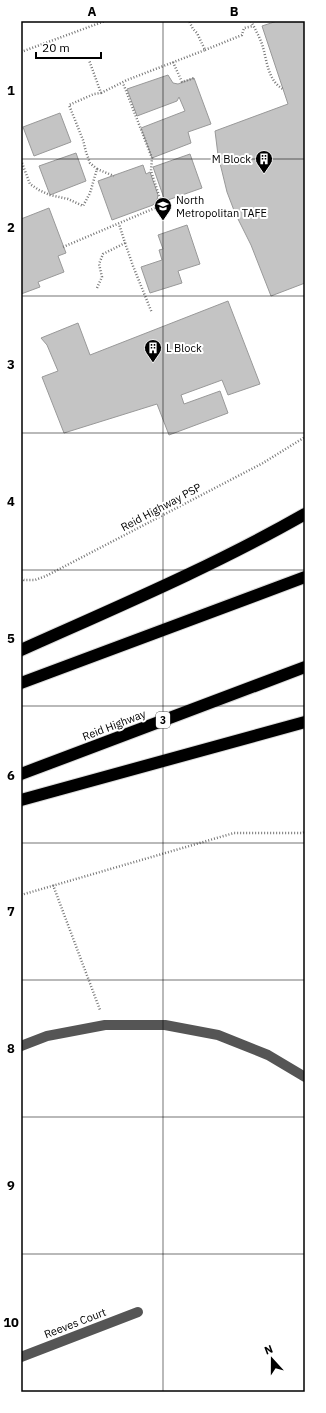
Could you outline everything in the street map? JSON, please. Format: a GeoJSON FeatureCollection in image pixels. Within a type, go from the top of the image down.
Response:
{"type":"FeatureCollection","features":[{"type":"Feature","properties":{"kind":"highway"},"geometry":{"type":"LineString","coordinates":[[21,650],[154,591],[266,537],[305,514]]}},
{"type":"Feature","properties":{"kind":"highway"},"geometry":{"type":"LineString","coordinates":[[21,683],[305,577]]}},
{"type":"Feature","properties":{"kind":"highway","name":"Reid Highway"},"geometry":{"type":"LineString","coordinates":[[21,774],[305,667]]}},
{"type":"Feature","properties":{"kind":"highway"},"geometry":{"type":"LineString","coordinates":[[21,800],[305,722]]}},
{"type":"Feature","properties":{"kind":"street"},"geometry":{"type":"LineString","coordinates":[[21,1046],[47,1036],[105,1025],[165,1025],[218,1035],[268,1055],[305,1077]]}},
{"type":"Feature","properties":{"kind":"street","name":"Reeves Court"},"geometry":{"type":"LineString","coordinates":[[21,1357],[138,1312]]}},
{"type":"Feature","properties":{"kind":"path"},"geometry":{"type":"LineString","coordinates":[[21,52],[105,21]]}},
{"type":"Feature","properties":{"kind":"path"},"geometry":{"type":"LineString","coordinates":[[189,21],[197,33],[205,50]]}},
{"type":"Feature","properties":{"kind":"path"},"geometry":{"type":"LineString","coordinates":[[251,21],[266,56],[268,68],[274,80],[283,88]]}},
{"type":"Feature","properties":{"kind":"path"},"geometry":{"type":"LineString","coordinates":[[114,176],[97,169],[90,163],[83,140],[68,105],[242,35],[244,28],[254,26]]}},
{"type":"Feature","properties":{"kind":"path"},"geometry":{"type":"LineString","coordinates":[[89,60],[101,93]]}},
{"type":"Feature","properties":{"kind":"path"},"geometry":{"type":"LineString","coordinates":[[173,62],[182,82],[194,78]]}},
{"type":"Feature","properties":{"kind":"path"},"geometry":{"type":"LineString","coordinates":[[63,247],[162,205],[151,171],[152,158],[123,83]]}},
{"type":"Feature","properties":{"kind":"path"},"geometry":{"type":"LineString","coordinates":[[21,159],[30,184],[38,190],[50,195],[68,199],[83,206],[90,193],[97,169]]}},
{"type":"Feature","properties":{"kind":"path"},"geometry":{"type":"LineString","coordinates":[[119,224],[132,266],[152,313]]}},
{"type":"Feature","properties":{"kind":"path"},"geometry":{"type":"LineString","coordinates":[[97,288],[102,277],[100,264],[103,254],[125,243]]}},
{"type":"Feature","properties":{"kind":"path","name":"Reid Highway PSP"},"geometry":{"type":"LineString","coordinates":[[21,578],[24,580],[35,580],[46,576],[263,463],[305,438]]}},
{"type":"Feature","properties":{"kind":"path"},"geometry":{"type":"LineString","coordinates":[[21,895],[234,833],[305,832]]}},
{"type":"Feature","properties":{"kind":"path"},"geometry":{"type":"LineString","coordinates":[[53,885],[105,1025]]}},
{"type":"Feature","properties":{"kind":"building","name":"M Block"},"geometry":{"type":"Polygon","coordinates":[[[277,21],[305,21],[305,283],[271,296],[251,245],[235,213],[227,192],[218,155],[215,131],[288,104],[262,26],[277,21]]]}},
{"type":"Feature","properties":{"kind":"building"},"geometry":{"type":"Polygon","coordinates":[[[168,75],[173,83],[178,84],[194,78],[211,124],[188,132],[191,143],[152,158],[141,128],[185,111],[179,97],[177,101],[137,116],[127,89],[168,75]]]}},
{"type":"Feature","properties":{"kind":"building"},"geometry":{"type":"Polygon","coordinates":[[[60,113],[71,142],[34,156],[23,127],[60,113]]]}},
{"type":"Feature","properties":{"kind":"building"},"geometry":{"type":"Polygon","coordinates":[[[76,153],[86,181],[50,195],[39,166],[76,153]]]}},
{"type":"Feature","properties":{"kind":"building"},"geometry":{"type":"Polygon","coordinates":[[[190,154],[202,188],[165,201],[153,167],[190,154]]]}},
{"type":"Feature","properties":{"kind":"building"},"geometry":{"type":"Polygon","coordinates":[[[143,165],[146,174],[150,172],[158,195],[157,200],[153,205],[112,220],[98,181],[143,165]]]}},
{"type":"Feature","properties":{"kind":"building"},"geometry":{"type":"Polygon","coordinates":[[[49,208],[66,253],[58,256],[64,272],[38,282],[40,287],[21,294],[21,219],[49,208]]]}},
{"type":"Feature","properties":{"kind":"building"},"geometry":{"type":"Polygon","coordinates":[[[187,225],[200,264],[178,271],[182,283],[150,293],[141,267],[162,260],[159,250],[163,249],[158,235],[187,225]]]}},
{"type":"Feature","properties":{"kind":"building","name":"L Block"},"geometry":{"type":"Polygon","coordinates":[[[228,301],[260,384],[228,395],[222,380],[181,395],[184,404],[220,391],[228,413],[169,435],[157,404],[64,433],[42,377],[58,371],[47,345],[41,338],[78,323],[90,355],[228,301]]]}},
{"type":"Feature","properties":{"kind":"place","name":"M Block"},"geometry":{"type":"Point","coordinates":[264,174]}},
{"type":"Feature","properties":{"kind":"place","name":"North Metropolitan TAFE"},"geometry":{"type":"Point","coordinates":[163,221]}},
{"type":"Feature","properties":{"kind":"place","name":"L Block"},"geometry":{"type":"Point","coordinates":[153,363]}}]}
